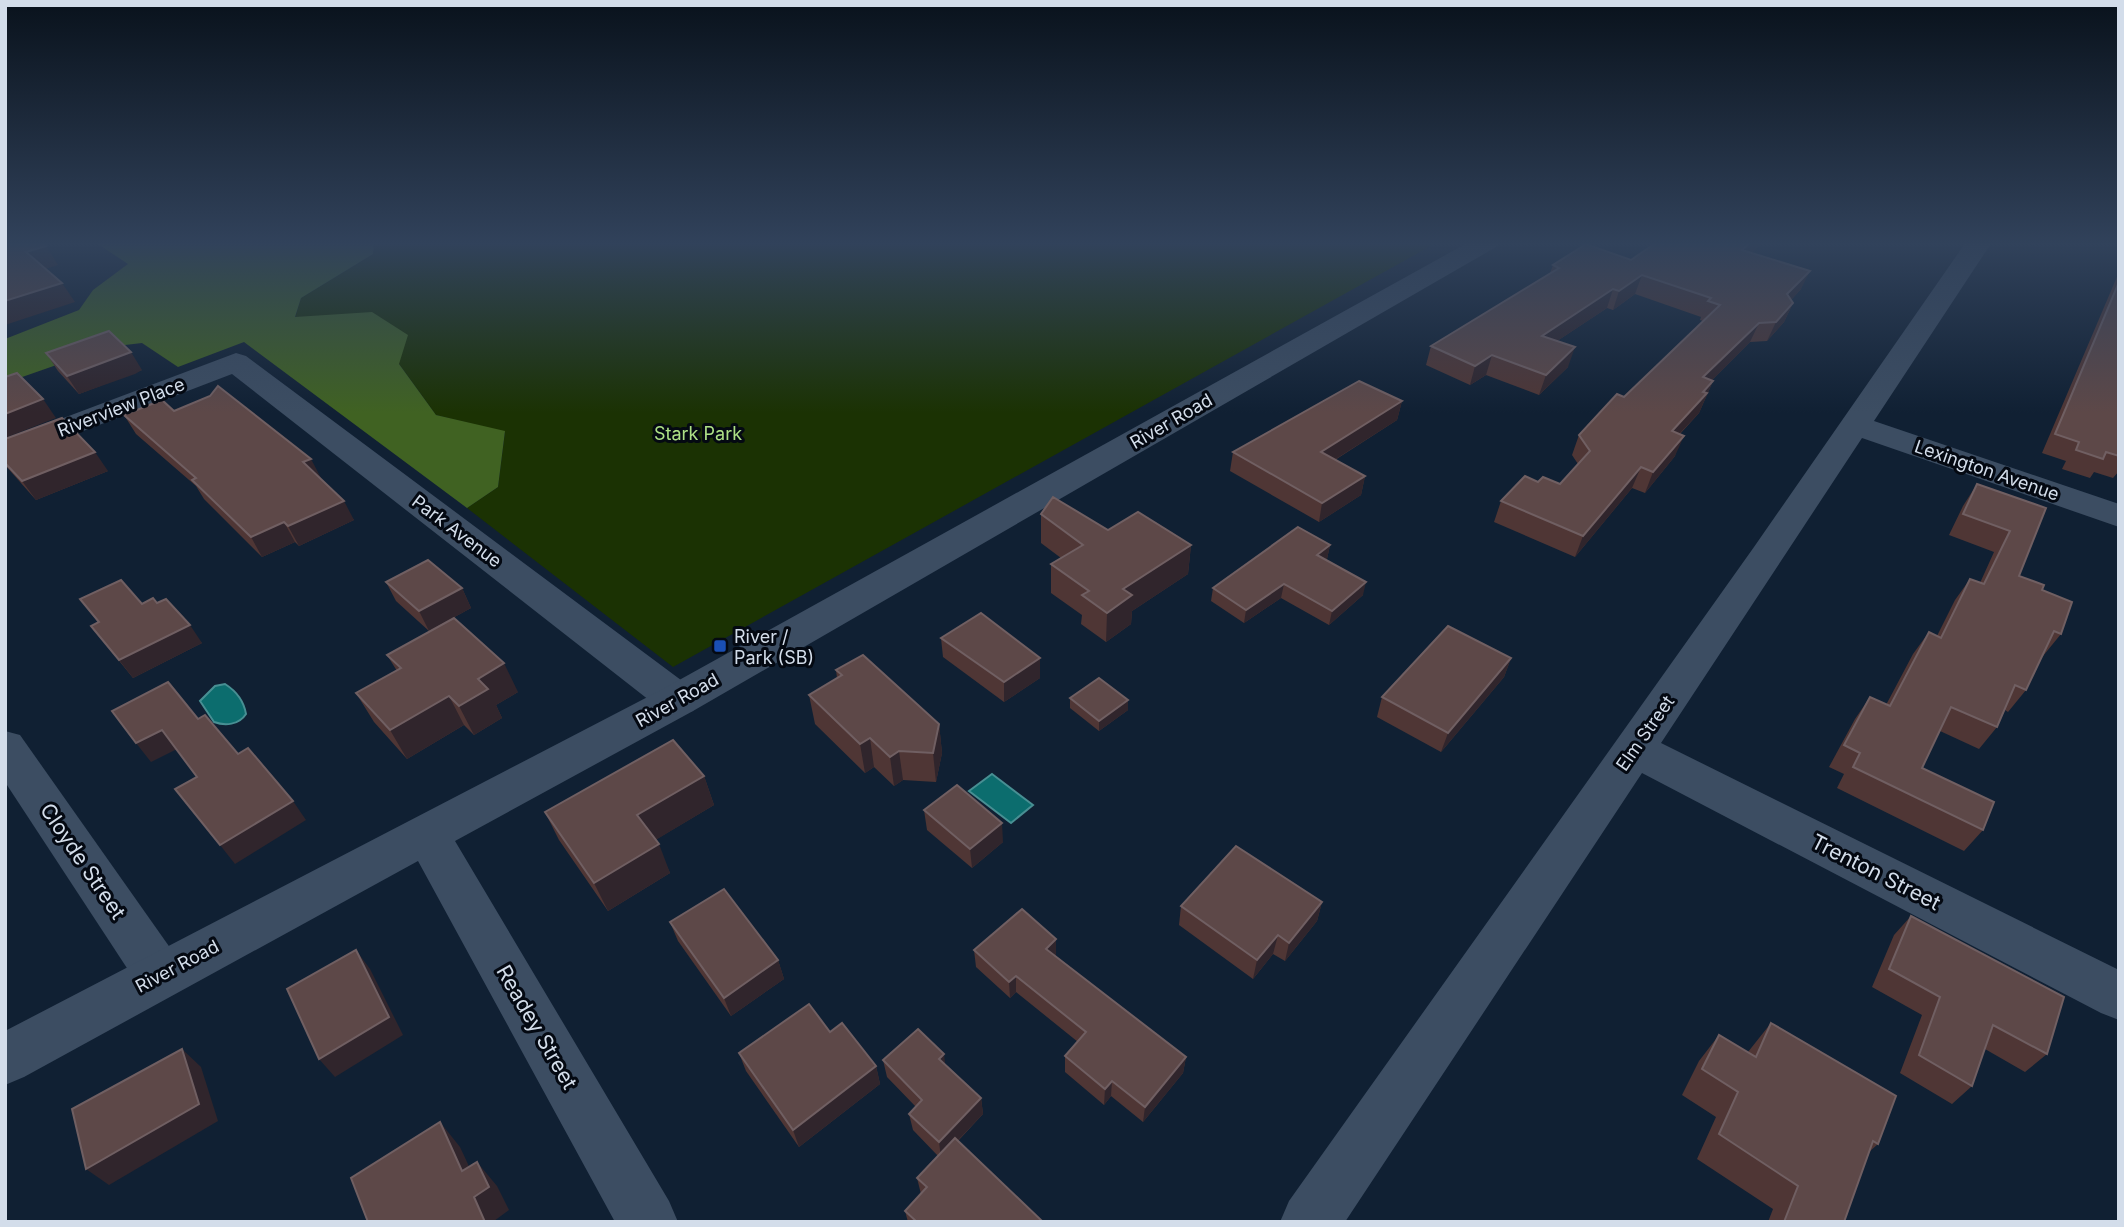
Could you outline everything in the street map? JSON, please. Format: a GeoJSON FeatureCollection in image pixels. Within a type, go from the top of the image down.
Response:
{"type":"FeatureCollection","features":[{"type":"Feature","properties":{"kind":"street","name":"River Road"},"geometry":{"type":"LineString","coordinates":[[5,1059],[678,700],[1386,299]]}},
{"type":"Feature","properties":{"kind":"street","name":"Elm Street"},"geometry":{"type":"LineString","coordinates":[[1310,1222],[1940,299]]}},
{"type":"Feature","properties":{"kind":"street","name":"Park Avenue"},"geometry":{"type":"LineString","coordinates":[[236,362],[678,700]]}},
{"type":"Feature","properties":{"kind":"street","name":"Riverview Place"},"geometry":{"type":"LineString","coordinates":[[5,451],[236,362]]}},
{"type":"Feature","properties":{"kind":"street","name":"Lexington Avenue"},"geometry":{"type":"LineString","coordinates":[[1855,425],[2119,516]]}},
{"type":"Feature","properties":{"kind":"street","name":"Cloyde Street"},"geometry":{"type":"LineString","coordinates":[[5,747],[160,975]]}},
{"type":"Feature","properties":{"kind":"street","name":"Trenton Street"},"geometry":{"type":"LineString","coordinates":[[1634,749],[2119,996]]}},
{"type":"Feature","properties":{"kind":"street","name":"Readey Street"},"geometry":{"type":"LineString","coordinates":[[426,833],[648,1222]]}},
{"type":"Feature","properties":{"kind":"green space","name":"Stark Park"},"geometry":{"type":"Polygon","coordinates":[[[301,299],[1335,299],[673,667],[467,508],[498,487],[505,432],[436,415],[399,364],[295,318],[301,299]]]}},
{"type":"Feature","properties":{"kind":"shaded area"},"geometry":{"type":"Polygon","coordinates":[[[87,299],[301,299],[295,317],[372,312],[408,335],[399,364],[436,415],[505,431],[498,487],[467,508],[244,342],[178,367],[142,343],[108,347],[5,383],[5,339],[79,310],[87,299]]]}},
{"type":"Feature","properties":{"kind":"shaded area"},"geometry":{"type":"Polygon","coordinates":[[[225,684],[239,697],[246,714],[236,722],[223,724],[214,722],[200,701],[215,686],[225,684]]]}},
{"type":"Feature","properties":{"kind":"shaded area"},"geometry":{"type":"Polygon","coordinates":[[[992,774],[1033,805],[1011,823],[969,791],[992,774]]]}},
{"type":"Feature","properties":{"kind":"building"},"geometry":{"type":"Polygon","coordinates":[[[1508,299],[1598,299],[1542,336],[1575,347],[1546,375],[1492,355],[1475,366],[1431,346],[1508,299]]]}},
{"type":"Feature","properties":{"kind":"building"},"geometry":{"type":"Polygon","coordinates":[[[1791,299],[1793,303],[1776,322],[1759,323],[1703,377],[1713,381],[1703,392],[1707,393],[1672,431],[1684,436],[1653,472],[1641,467],[1583,536],[1501,501],[1525,476],[1538,482],[1543,477],[1560,484],[1590,451],[1579,435],[1617,394],[1624,397],[1720,305],[1708,301],[1791,299]]]}},
{"type":"Feature","properties":{"kind":"building"},"geometry":{"type":"Polygon","coordinates":[[[2112,299],[2119,299],[2119,456],[2106,452],[2103,459],[2076,450],[2079,442],[2055,434],[2112,299]]]}},
{"type":"Feature","properties":{"kind":"building"},"geometry":{"type":"Polygon","coordinates":[[[109,331],[131,352],[67,376],[46,353],[109,331]]]}},
{"type":"Feature","properties":{"kind":"building"},"geometry":{"type":"Polygon","coordinates":[[[17,373],[43,399],[5,414],[5,377],[17,373]]]}},
{"type":"Feature","properties":{"kind":"building"},"geometry":{"type":"Polygon","coordinates":[[[1359,381],[1402,401],[1321,452],[1365,476],[1322,503],[1233,452],[1359,381]]]}},
{"type":"Feature","properties":{"kind":"building"},"geometry":{"type":"Polygon","coordinates":[[[218,386],[311,459],[303,462],[344,501],[288,526],[284,522],[251,537],[192,480],[196,478],[124,415],[162,400],[174,411],[210,396],[218,386]]]}},
{"type":"Feature","properties":{"kind":"building"},"geometry":{"type":"Polygon","coordinates":[[[62,418],[95,452],[22,481],[5,463],[5,439],[62,418]]]}},
{"type":"Feature","properties":{"kind":"building"},"geometry":{"type":"Polygon","coordinates":[[[1977,484],[2046,508],[2019,576],[2044,585],[2042,590],[2072,602],[2061,634],[2054,631],[2026,690],[2015,685],[1997,727],[1951,707],[1922,768],[1994,802],[1983,830],[1853,767],[1860,753],[1844,745],[1870,697],[1890,706],[1929,632],[1941,638],[1970,579],[1984,584],[2010,531],[1963,514],[1977,484]]]}},
{"type":"Feature","properties":{"kind":"building"},"geometry":{"type":"Polygon","coordinates":[[[1053,497],[1108,530],[1138,512],[1191,545],[1123,589],[1132,595],[1107,613],[1082,595],[1089,591],[1051,564],[1083,545],[1041,514],[1053,497]]]}},
{"type":"Feature","properties":{"kind":"building"},"geometry":{"type":"Polygon","coordinates":[[[1298,527],[1330,545],[1317,555],[1366,582],[1332,611],[1284,584],[1246,610],[1213,588],[1298,527]]]}},
{"type":"Feature","properties":{"kind":"building"},"geometry":{"type":"Polygon","coordinates":[[[428,560],[462,588],[419,611],[386,582],[428,560]]]}},
{"type":"Feature","properties":{"kind":"building"},"geometry":{"type":"Polygon","coordinates":[[[121,580],[142,604],[153,598],[157,603],[166,599],[190,625],[119,660],[91,626],[99,622],[80,599],[121,580]]]}},
{"type":"Feature","properties":{"kind":"building"},"geometry":{"type":"Polygon","coordinates":[[[981,613],[1040,658],[1004,682],[941,638],[981,613]]]}},
{"type":"Feature","properties":{"kind":"building"},"geometry":{"type":"Polygon","coordinates":[[[454,618],[504,663],[478,679],[488,689],[459,706],[449,696],[390,730],[356,693],[401,668],[387,655],[454,618]]]}},
{"type":"Feature","properties":{"kind":"building"},"geometry":{"type":"Polygon","coordinates":[[[1448,626],[1511,658],[1448,733],[1382,697],[1448,626]]]}},
{"type":"Feature","properties":{"kind":"building"},"geometry":{"type":"Polygon","coordinates":[[[863,655],[939,724],[933,753],[899,751],[890,757],[870,738],[860,744],[809,695],[842,675],[836,670],[863,655]]]}},
{"type":"Feature","properties":{"kind":"building"},"geometry":{"type":"Polygon","coordinates":[[[1099,678],[1128,700],[1099,721],[1070,698],[1099,678]]]}},
{"type":"Feature","properties":{"kind":"building"},"geometry":{"type":"Polygon","coordinates":[[[168,682],[198,719],[205,715],[238,754],[248,748],[293,801],[220,845],[175,789],[197,777],[162,730],[136,743],[112,711],[168,682]]]}},
{"type":"Feature","properties":{"kind":"building"},"geometry":{"type":"Polygon","coordinates":[[[673,740],[704,776],[637,815],[659,844],[594,883],[545,812],[673,740]]]}},
{"type":"Feature","properties":{"kind":"building"},"geometry":{"type":"Polygon","coordinates":[[[957,785],[1002,823],[970,849],[924,810],[957,785]]]}},
{"type":"Feature","properties":{"kind":"building"},"geometry":{"type":"Polygon","coordinates":[[[1236,846],[1322,902],[1289,943],[1278,935],[1257,960],[1181,906],[1236,846]]]}},
{"type":"Feature","properties":{"kind":"building"},"geometry":{"type":"Polygon","coordinates":[[[724,889],[778,960],[724,998],[670,922],[724,889]]]}},
{"type":"Feature","properties":{"kind":"building"},"geometry":{"type":"Polygon","coordinates":[[[1022,909],[1056,939],[1046,949],[1186,1057],[1145,1107],[1112,1081],[1105,1089],[1065,1056],[1086,1032],[1016,976],[1009,982],[974,950],[1022,909]]]}},
{"type":"Feature","properties":{"kind":"building"},"geometry":{"type":"Polygon","coordinates":[[[1911,916],[2064,997],[2047,1054],[1993,1025],[1972,1086],[1919,1055],[1940,997],[1889,969],[1911,916]]]}},
{"type":"Feature","properties":{"kind":"building"},"geometry":{"type":"Polygon","coordinates":[[[356,950],[389,1017],[319,1059],[287,989],[356,950]]]}},
{"type":"Feature","properties":{"kind":"building"},"geometry":{"type":"Polygon","coordinates":[[[809,1004],[830,1032],[842,1023],[876,1066],[793,1130],[739,1053],[809,1004]]]}},
{"type":"Feature","properties":{"kind":"building"},"geometry":{"type":"Polygon","coordinates":[[[1771,1023],[1896,1096],[1878,1144],[1873,1141],[1844,1222],[1784,1222],[1798,1186],[1719,1134],[1738,1092],[1702,1069],[1719,1035],[1756,1057],[1771,1023]]]}},
{"type":"Feature","properties":{"kind":"building"},"geometry":{"type":"Polygon","coordinates":[[[918,1029],[944,1054],[939,1059],[981,1098],[939,1142],[909,1114],[922,1100],[883,1060],[918,1029]]]}},
{"type":"Feature","properties":{"kind":"building"},"geometry":{"type":"Polygon","coordinates":[[[182,1049],[199,1104],[86,1169],[72,1109],[182,1049]]]}},
{"type":"Feature","properties":{"kind":"building"},"geometry":{"type":"Polygon","coordinates":[[[440,1122],[462,1171],[477,1162],[489,1187],[474,1197],[485,1222],[368,1222],[351,1178],[440,1122]]]}},
{"type":"Feature","properties":{"kind":"building"},"geometry":{"type":"Polygon","coordinates":[[[955,1138],[1042,1221],[917,1222],[905,1211],[927,1187],[917,1178],[955,1138]]]}},
{"type":"Feature","properties":{"kind":"place","name":"River / Park (SB)"},"geometry":{"type":"Point","coordinates":[720,646]}}]}
